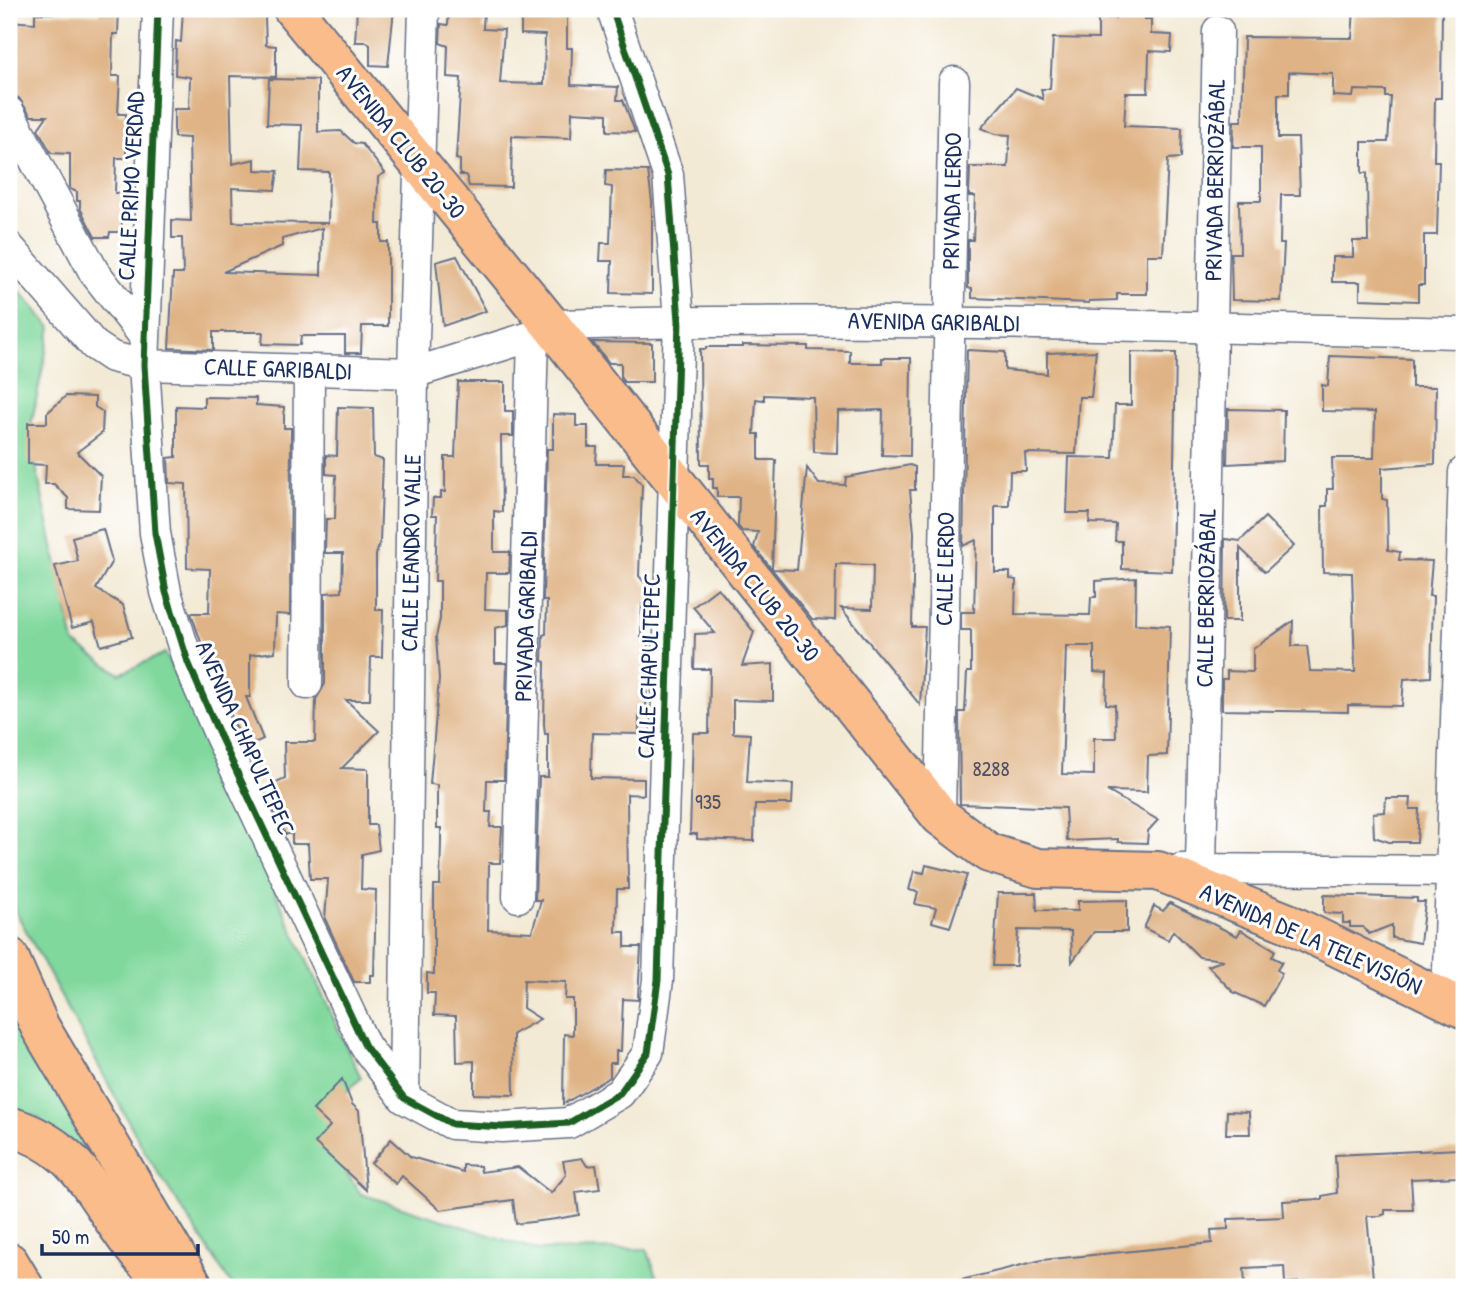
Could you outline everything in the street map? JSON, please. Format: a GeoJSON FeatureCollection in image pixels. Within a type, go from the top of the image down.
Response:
{"type":"FeatureCollection","features":[{"type":"Feature","properties":{"kind":"main road","name":"AVENIDA CLUB 20-30"},"geometry":{"type":"LineString","coordinates":[[293,9],[418,162],[542,330],[674,482],[940,817],[989,853],[1038,868],[1158,871]]}},
{"type":"Feature","properties":{"kind":"main road","name":"AVENIDA DE LA TELEVISIÓN"},"geometry":{"type":"LineString","coordinates":[[1158,871],[1288,923],[1456,1005]]}},
{"type":"Feature","properties":{"kind":"main road"},"geometry":{"type":"LineString","coordinates":[[9,957],[40,1027],[194,1287]]}},
{"type":"Feature","properties":{"kind":"main road"},"geometry":{"type":"LineString","coordinates":[[9,1126],[46,1142],[66,1157],[134,1248],[169,1282],[181,1287]]}},
{"type":"Feature","properties":{"kind":"main road"},"geometry":{"type":"LineString","coordinates":[[9,1262],[24,1287]]}},
{"type":"Feature","properties":{"kind":"street","name":"CALLE PRIMO VERDAD"},"geometry":{"type":"LineString","coordinates":[[144,351],[158,9]]}},
{"type":"Feature","properties":{"kind":"street","name":"CALLE LEANDRO VALLE"},"geometry":{"type":"LineString","coordinates":[[404,1098],[413,373],[424,9]]}},
{"type":"Feature","properties":{"kind":"street","name":"CALLE CHAPULTEPEC"},"geometry":{"type":"LineString","coordinates":[[404,1098],[452,1124],[502,1127],[569,1123],[620,1093],[648,1053],[658,980],[679,321],[668,174],[612,9]]}},
{"type":"Feature","properties":{"kind":"street"},"geometry":{"type":"LineString","coordinates":[[627,9],[627,49]]}},
{"type":"Feature","properties":{"kind":"street","name":"PRIVADA BERRIOZÁBAL"},"geometry":{"type":"LineString","coordinates":[[1211,328],[1218,31]]}},
{"type":"Feature","properties":{"kind":"street","name":"PRIVADA LERDO"},"geometry":{"type":"LineString","coordinates":[[949,321],[954,82]]}},
{"type":"Feature","properties":{"kind":"street"},"geometry":{"type":"LineString","coordinates":[[9,112],[93,272],[144,351]]}},
{"type":"Feature","properties":{"kind":"street","name":"CALLE GARIBALDI"},"geometry":{"type":"LineString","coordinates":[[9,247],[94,345],[112,357],[144,351],[309,370],[413,373]]}},
{"type":"Feature","properties":{"kind":"street","name":"AVENIDA GARIBALDI"},"geometry":{"type":"LineString","coordinates":[[413,373],[542,330],[679,321],[949,321],[1464,333]]}},
{"type":"Feature","properties":{"kind":"street","name":"CALLE LERDO"},"geometry":{"type":"LineString","coordinates":[[940,817],[949,321]]}},
{"type":"Feature","properties":{"kind":"street","name":"CALLE BERRIOZÁBAL"},"geometry":{"type":"LineString","coordinates":[[1201,867],[1211,328]]}},
{"type":"Feature","properties":{"kind":"street","name":"PRIVADA GARIBALDI"},"geometry":{"type":"LineString","coordinates":[[518,897],[542,330]]}},
{"type":"Feature","properties":{"kind":"street","name":"AVENIDA CHAPULTEPEC"},"geometry":{"type":"LineString","coordinates":[[144,351],[155,533],[166,592],[188,662],[365,1046],[404,1098]]}},
{"type":"Feature","properties":{"kind":"street"},"geometry":{"type":"LineString","coordinates":[[307,684],[309,370]]}},
{"type":"Feature","properties":{"kind":"street"},"geometry":{"type":"LineString","coordinates":[[1456,1005],[1464,472]]}},
{"type":"Feature","properties":{"kind":"street"},"geometry":{"type":"LineString","coordinates":[[1158,871],[1201,867],[1458,871]]}},
{"type":"Feature","properties":{"kind":"green space"},"geometry":{"type":"Polygon","coordinates":[[[9,279],[51,327],[29,435],[74,643],[120,674],[165,653],[361,1078],[335,1103],[331,1150],[361,1194],[537,1250],[647,1249],[661,1287],[233,1287],[146,1154],[9,899],[9,279]]]}},
{"type":"Feature","properties":{"kind":"green space"},"geometry":{"type":"Polygon","coordinates":[[[9,986],[148,1241],[38,1118],[9,1106],[9,986]]]}},
{"type":"Feature","properties":{"kind":"building"},"geometry":{"type":"Polygon","coordinates":[[[100,9],[119,9],[118,34],[113,34],[112,76],[120,76],[118,114],[126,114],[126,158],[116,158],[115,193],[122,193],[122,232],[110,232],[109,237],[95,237],[80,208],[80,201],[77,201],[77,192],[70,189],[70,154],[51,153],[38,129],[47,116],[31,116],[19,98],[9,95],[9,21],[35,23],[35,13],[100,14],[100,9]]]}},
{"type":"Feature","properties":{"kind":"building"},"geometry":{"type":"Polygon","coordinates":[[[183,9],[259,9],[265,17],[266,45],[276,46],[276,77],[230,76],[232,164],[255,159],[255,170],[278,171],[275,190],[232,188],[233,222],[328,223],[329,172],[300,171],[302,125],[267,124],[269,79],[318,80],[318,132],[341,131],[354,143],[362,144],[385,173],[378,177],[377,224],[381,224],[381,242],[388,242],[388,326],[362,326],[361,353],[345,353],[345,336],[301,336],[300,345],[262,344],[263,332],[213,332],[213,350],[169,348],[173,274],[183,274],[182,238],[172,238],[172,220],[191,221],[189,138],[174,137],[174,109],[189,109],[190,77],[175,75],[176,41],[181,42],[183,9]],[[322,228],[282,239],[282,246],[223,272],[321,275],[322,228]]]}},
{"type":"Feature","properties":{"kind":"building"},"geometry":{"type":"Polygon","coordinates":[[[357,9],[394,9],[388,66],[370,65],[370,45],[367,42],[355,42],[357,9]]]}},
{"type":"Feature","properties":{"kind":"building"},"geometry":{"type":"Polygon","coordinates":[[[449,9],[484,9],[483,29],[504,30],[500,83],[544,84],[545,35],[521,34],[521,9],[567,9],[567,48],[572,48],[571,85],[618,87],[617,100],[623,100],[635,132],[607,131],[607,114],[572,112],[571,138],[512,136],[511,187],[469,186],[466,175],[460,175],[460,160],[456,159],[461,78],[447,77],[448,46],[440,43],[441,24],[448,25],[449,9]]]}},
{"type":"Feature","properties":{"kind":"building"},"geometry":{"type":"Polygon","coordinates":[[[1354,9],[1442,9],[1441,98],[1435,98],[1434,161],[1439,161],[1437,235],[1424,235],[1424,285],[1418,285],[1418,301],[1360,299],[1360,282],[1332,282],[1332,257],[1353,257],[1353,241],[1368,241],[1367,173],[1362,173],[1362,142],[1388,142],[1391,97],[1386,97],[1386,91],[1354,90],[1353,97],[1333,96],[1333,74],[1289,72],[1289,94],[1278,94],[1278,138],[1298,138],[1300,195],[1281,195],[1280,244],[1284,244],[1281,301],[1232,300],[1231,253],[1240,253],[1239,201],[1261,201],[1261,147],[1233,147],[1234,121],[1242,121],[1244,37],[1352,38],[1354,9]]]}},
{"type":"Feature","properties":{"kind":"building"},"geometry":{"type":"Polygon","coordinates":[[[1115,10],[1144,11],[1144,19],[1151,19],[1151,34],[1172,35],[1171,52],[1149,51],[1148,93],[1126,93],[1124,126],[1182,128],[1181,158],[1168,159],[1163,255],[1147,255],[1147,294],[1117,294],[1117,300],[1089,303],[972,298],[972,289],[968,288],[968,240],[973,240],[975,196],[969,196],[970,167],[1008,167],[1010,135],[995,134],[981,128],[1016,88],[1043,99],[1041,89],[1050,89],[1053,38],[1098,39],[1098,18],[1115,18],[1115,10]]]}},
{"type":"Feature","properties":{"kind":"building"},"geometry":{"type":"Polygon","coordinates":[[[606,170],[648,171],[652,202],[652,294],[611,293],[612,261],[600,261],[601,243],[610,243],[612,187],[605,186],[606,170]]]}},
{"type":"Feature","properties":{"kind":"building"},"geometry":{"type":"Polygon","coordinates":[[[457,256],[486,311],[443,326],[436,262],[457,256]]]}},
{"type":"Feature","properties":{"kind":"building"},"geometry":{"type":"Polygon","coordinates":[[[592,342],[652,343],[652,382],[624,382],[621,378],[621,363],[609,363],[592,342]]]}},
{"type":"Feature","properties":{"kind":"building"},"geometry":{"type":"Polygon","coordinates":[[[743,345],[808,346],[808,350],[850,351],[850,363],[882,363],[882,358],[911,358],[910,456],[882,455],[883,410],[838,411],[837,453],[814,452],[813,397],[764,395],[764,400],[756,399],[754,434],[759,434],[759,460],[776,460],[772,569],[797,570],[807,468],[819,484],[845,485],[846,477],[910,465],[915,467],[915,490],[910,490],[914,533],[912,627],[925,627],[920,705],[841,608],[872,609],[873,565],[836,564],[835,620],[812,619],[754,547],[758,532],[742,531],[738,526],[739,497],[717,497],[713,479],[709,479],[709,464],[701,464],[700,349],[743,345]]]}},
{"type":"Feature","properties":{"kind":"building"},"geometry":{"type":"Polygon","coordinates":[[[967,350],[1005,352],[1005,370],[1047,374],[1047,353],[1096,351],[1091,397],[1079,397],[1076,454],[1025,453],[1026,471],[1010,471],[1009,506],[995,506],[995,572],[1010,572],[1010,579],[1016,580],[1015,614],[1090,615],[1091,597],[1096,597],[1096,581],[1136,578],[1135,624],[1170,626],[1167,755],[1148,756],[1147,792],[1107,791],[1158,820],[1148,831],[1147,843],[1118,842],[1118,839],[1067,841],[1065,808],[960,804],[959,712],[965,712],[967,672],[971,672],[971,630],[961,630],[961,612],[974,612],[976,540],[963,546],[967,350]],[[1066,646],[1062,774],[1094,775],[1094,738],[1116,738],[1115,705],[1106,704],[1107,673],[1094,672],[1094,646],[1066,646]]]}},
{"type":"Feature","properties":{"kind":"building"},"geometry":{"type":"Polygon","coordinates":[[[1131,352],[1176,353],[1172,571],[1122,569],[1122,541],[1115,541],[1116,524],[1089,523],[1090,513],[1067,513],[1069,457],[1113,458],[1115,405],[1131,405],[1131,352]]]}},
{"type":"Feature","properties":{"kind":"building"},"geometry":{"type":"Polygon","coordinates":[[[1330,356],[1412,359],[1412,387],[1436,387],[1435,464],[1382,468],[1382,499],[1387,500],[1388,550],[1400,552],[1399,560],[1432,561],[1429,596],[1433,596],[1431,677],[1404,679],[1402,706],[1348,705],[1348,712],[1222,710],[1222,679],[1227,679],[1227,671],[1253,672],[1253,649],[1293,621],[1292,646],[1307,646],[1310,671],[1355,672],[1352,573],[1323,572],[1322,506],[1327,506],[1327,489],[1333,489],[1332,458],[1374,458],[1375,412],[1322,411],[1322,385],[1328,386],[1330,356]]]}},
{"type":"Feature","properties":{"kind":"building"},"geometry":{"type":"Polygon","coordinates":[[[458,382],[505,382],[505,411],[513,411],[513,436],[501,436],[502,512],[494,511],[494,552],[510,552],[509,573],[486,573],[485,609],[508,610],[508,625],[495,628],[495,663],[507,663],[504,780],[487,780],[486,812],[491,812],[490,827],[502,827],[500,863],[489,863],[488,930],[532,932],[541,900],[535,900],[539,777],[548,777],[548,734],[545,734],[544,724],[545,662],[542,661],[547,601],[543,601],[547,449],[553,449],[553,414],[576,415],[576,426],[588,426],[588,447],[597,447],[596,464],[624,464],[623,475],[634,475],[642,485],[639,576],[649,588],[648,604],[642,604],[641,637],[648,637],[646,709],[639,708],[639,734],[592,733],[591,778],[644,779],[644,795],[627,794],[628,889],[617,889],[616,932],[625,932],[625,947],[641,947],[638,1000],[623,999],[621,1051],[616,1051],[616,1063],[610,1063],[610,1077],[563,1104],[564,1034],[573,1035],[573,999],[565,999],[566,982],[524,980],[523,1008],[540,1019],[513,1034],[514,1095],[474,1094],[474,1061],[457,1062],[456,1016],[434,1015],[435,993],[427,993],[427,973],[434,974],[434,885],[440,885],[441,841],[441,828],[437,828],[437,785],[430,784],[439,679],[436,637],[440,619],[440,581],[435,581],[437,515],[432,515],[433,498],[441,498],[441,492],[445,492],[445,457],[455,457],[458,382]]]}},
{"type":"Feature","properties":{"kind":"building"},"geometry":{"type":"Polygon","coordinates":[[[66,396],[95,397],[95,407],[103,412],[102,433],[77,452],[101,476],[99,510],[68,509],[68,498],[54,484],[45,484],[46,465],[28,464],[28,423],[47,423],[47,413],[66,396]]]}},
{"type":"Feature","properties":{"kind":"building"},"geometry":{"type":"Polygon","coordinates":[[[204,397],[256,398],[256,405],[284,407],[284,428],[291,428],[290,615],[276,614],[275,652],[250,655],[250,697],[246,697],[263,739],[245,747],[219,688],[220,663],[209,665],[191,613],[209,613],[210,569],[187,568],[186,484],[169,483],[168,458],[176,457],[176,406],[204,407],[204,397]]]}},
{"type":"Feature","properties":{"kind":"building"},"geometry":{"type":"Polygon","coordinates":[[[338,407],[373,408],[374,457],[383,460],[380,542],[376,555],[376,610],[383,610],[382,657],[371,657],[370,700],[346,700],[379,731],[342,768],[368,769],[368,825],[376,825],[379,850],[362,854],[361,889],[376,890],[374,975],[370,975],[370,982],[354,982],[325,919],[328,879],[310,879],[308,844],[292,844],[292,834],[285,834],[264,788],[285,778],[284,742],[315,742],[316,699],[325,684],[325,593],[342,592],[343,553],[325,553],[326,519],[335,519],[336,475],[326,474],[326,455],[337,456],[338,407]]]}},
{"type":"Feature","properties":{"kind":"building"},"geometry":{"type":"Polygon","coordinates":[[[1228,409],[1284,410],[1283,461],[1227,464],[1228,409]]]}},
{"type":"Feature","properties":{"kind":"building"},"geometry":{"type":"Polygon","coordinates":[[[1265,517],[1294,546],[1265,572],[1240,548],[1240,621],[1224,621],[1225,539],[1240,541],[1265,517]]]}},
{"type":"Feature","properties":{"kind":"building"},"geometry":{"type":"Polygon","coordinates":[[[103,529],[112,561],[96,589],[123,605],[132,637],[101,646],[94,622],[72,628],[55,566],[78,561],[72,537],[103,529]]]}},
{"type":"Feature","properties":{"kind":"building"},"geometry":{"type":"Polygon","coordinates":[[[718,588],[754,632],[742,666],[773,664],[773,701],[733,700],[733,733],[750,734],[747,782],[793,784],[792,804],[755,804],[754,841],[697,839],[697,834],[690,834],[693,733],[709,733],[710,669],[694,669],[695,634],[715,633],[693,607],[718,588]]]}},
{"type":"Feature","properties":{"kind":"building"},"geometry":{"type":"Polygon","coordinates":[[[1386,798],[1411,798],[1410,809],[1419,809],[1417,842],[1389,842],[1374,837],[1373,813],[1385,812],[1386,798]]]}},
{"type":"Feature","properties":{"kind":"building"},"geometry":{"type":"Polygon","coordinates":[[[926,865],[967,875],[950,927],[932,922],[936,908],[915,904],[918,892],[909,890],[914,871],[924,873],[926,865]]]}},
{"type":"Feature","properties":{"kind":"building"},"geometry":{"type":"Polygon","coordinates":[[[998,893],[1036,893],[1037,910],[1078,911],[1078,901],[1127,900],[1127,932],[1094,932],[1072,962],[1071,931],[1018,930],[1016,966],[993,966],[998,893]]]}},
{"type":"Feature","properties":{"kind":"building"},"geometry":{"type":"Polygon","coordinates":[[[1324,895],[1417,898],[1417,902],[1425,902],[1420,943],[1392,938],[1392,925],[1369,934],[1363,927],[1350,927],[1350,923],[1343,923],[1343,914],[1324,913],[1324,895]]]}},
{"type":"Feature","properties":{"kind":"building"},"geometry":{"type":"Polygon","coordinates":[[[1170,903],[1237,936],[1241,930],[1275,950],[1272,957],[1282,962],[1277,970],[1282,973],[1264,1006],[1233,992],[1208,966],[1224,960],[1199,957],[1173,931],[1168,940],[1144,928],[1154,906],[1163,911],[1170,903]]]}},
{"type":"Feature","properties":{"kind":"building"},"geometry":{"type":"Polygon","coordinates":[[[342,1079],[352,1104],[359,1111],[366,1190],[315,1143],[330,1126],[313,1110],[342,1079]]]}},
{"type":"Feature","properties":{"kind":"building"},"geometry":{"type":"Polygon","coordinates":[[[1227,1111],[1249,1112],[1250,1134],[1226,1134],[1227,1111]]]}},
{"type":"Feature","properties":{"kind":"building"},"geometry":{"type":"Polygon","coordinates":[[[391,1139],[411,1157],[463,1172],[463,1165],[480,1166],[481,1172],[518,1167],[551,1193],[566,1175],[563,1161],[582,1158],[587,1166],[596,1165],[600,1189],[576,1192],[579,1215],[556,1219],[516,1224],[513,1200],[440,1210],[402,1176],[396,1184],[371,1163],[391,1139]]]}},
{"type":"Feature","properties":{"kind":"building"},"geometry":{"type":"Polygon","coordinates":[[[1459,1149],[1458,1177],[1411,1179],[1413,1210],[1385,1210],[1385,1214],[1380,1216],[1367,1216],[1373,1278],[1285,1283],[1284,1266],[1244,1268],[1245,1285],[1223,1287],[957,1287],[957,1281],[1042,1260],[1212,1243],[1211,1230],[1228,1229],[1228,1219],[1284,1217],[1283,1201],[1322,1199],[1322,1196],[1337,1193],[1335,1155],[1459,1149]]]}},
{"type":"Feature","properties":{"kind":"cycle path"},"geometry":{"type":"LineString","coordinates":[[158,9],[144,365],[155,533],[166,592],[188,662],[220,736],[365,1046],[404,1098],[452,1124],[502,1127],[569,1123],[620,1093],[648,1053],[658,980],[679,321],[668,175],[612,9]]}}]}
